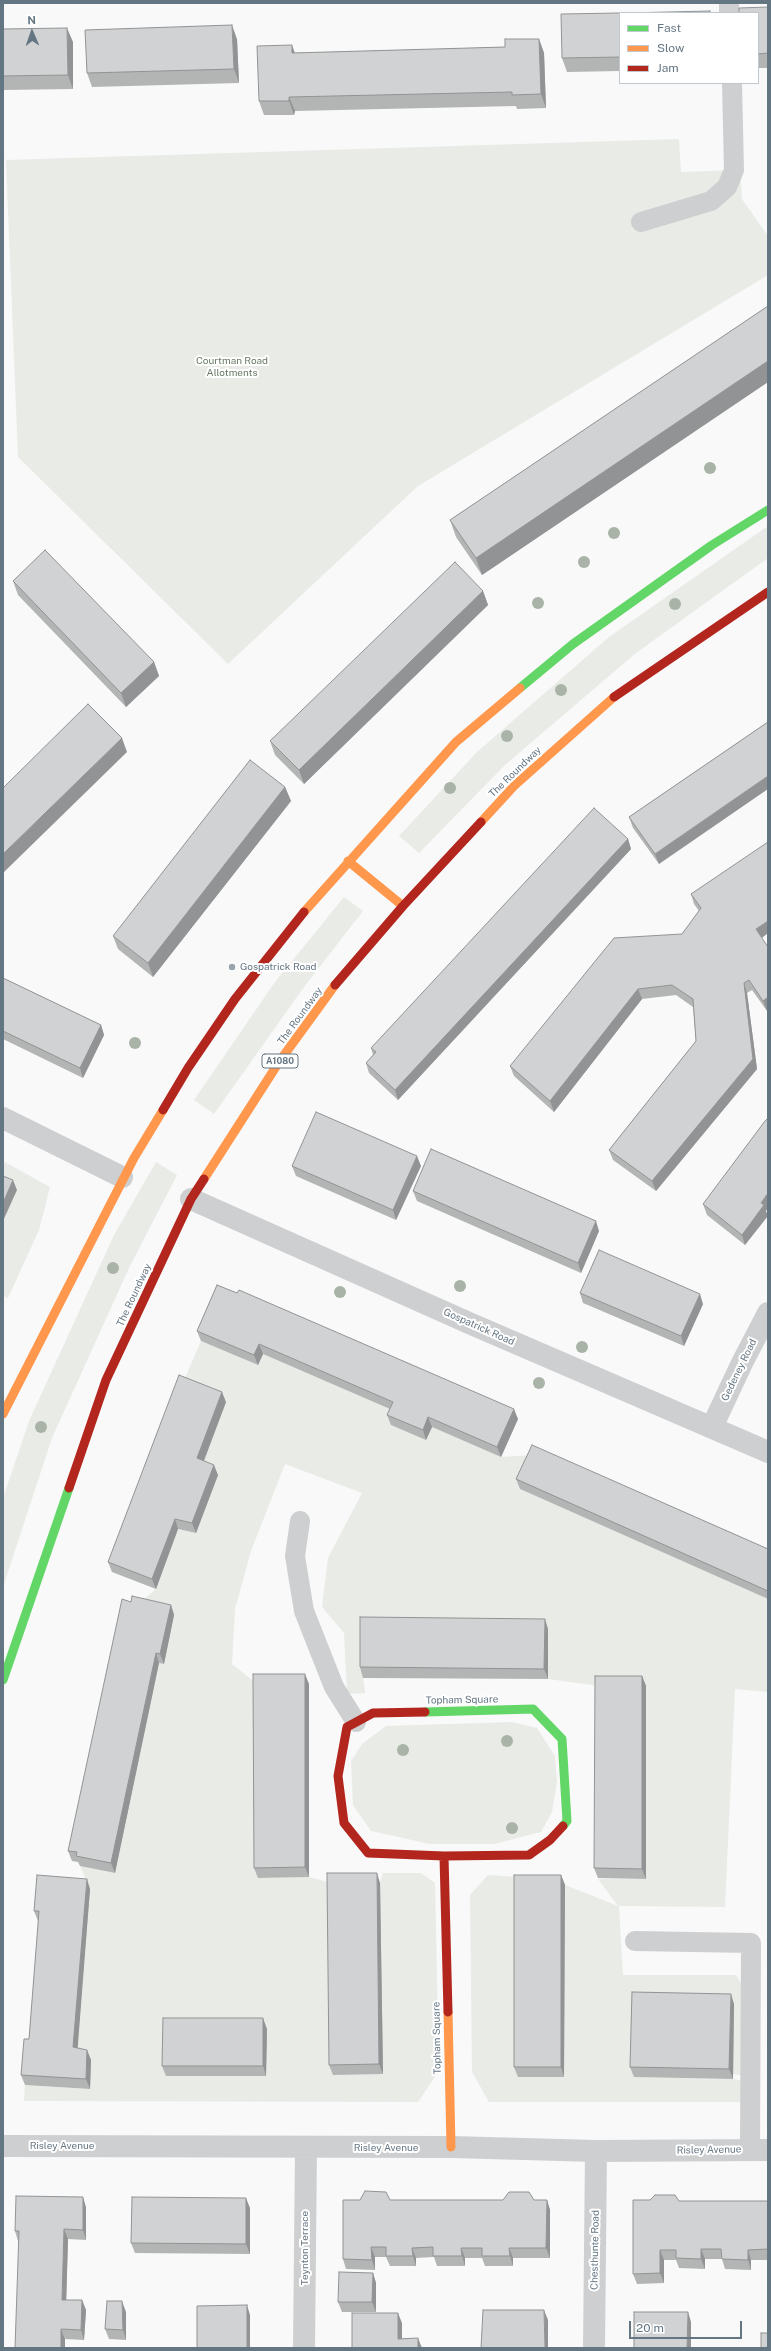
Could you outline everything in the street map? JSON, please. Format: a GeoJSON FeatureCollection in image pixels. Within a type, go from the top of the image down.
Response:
{"type":"FeatureCollection","features":[{"type":"Feature","properties":{"kind":"main road"},"geometry":{"type":"LineString","coordinates":[[3,1414],[122,1177],[188,1068],[235,999],[286,932],[456,742],[567,649],[712,545],[768,510]]}},
{"type":"Feature","properties":{"kind":"main road","name":"The Roundway"},"geometry":{"type":"LineString","coordinates":[[3,1675],[106,1380],[191,1199],[226,1141],[284,1056],[338,983],[403,906],[514,786],[607,702],[768,592]]}},
{"type":"Feature","properties":{"kind":"main road"},"geometry":{"type":"LineString","coordinates":[[348,861],[403,906]]}},
{"type":"Feature","properties":{"kind":"main road","name":"Topham Square"},"geometry":{"type":"LineString","coordinates":[[533,1709],[562,1739],[567,1821],[550,1840],[529,1855],[444,1856],[368,1853],[344,1824],[338,1776],[347,1727],[373,1713],[533,1709]]}},
{"type":"Feature","properties":{"kind":"main road","name":"Topham Square"},"geometry":{"type":"LineString","coordinates":[[444,1856],[451,2147]]}},
{"type":"Feature","properties":{"kind":"street"},"geometry":{"type":"LineString","coordinates":[[3,1118],[122,1177]]}},
{"type":"Feature","properties":{"kind":"street","name":"Gospatrick Road"},"geometry":{"type":"LineString","coordinates":[[191,1199],[470,1323],[768,1452]]}},
{"type":"Feature","properties":{"kind":"street","name":"Gedeney Road"},"geometry":{"type":"LineString","coordinates":[[712,1427],[742,1363],[768,1313]]}},
{"type":"Feature","properties":{"kind":"street","name":"Risley Avenue"},"geometry":{"type":"LineString","coordinates":[[3,2146],[306,2148],[451,2147],[596,2151],[759,2150]]}},
{"type":"Feature","properties":{"kind":"street","name":"Teynton Terrace"},"geometry":{"type":"LineString","coordinates":[[304,2348],[306,2148]]}},
{"type":"Feature","properties":{"kind":"street","name":"Chesthunte Road"},"geometry":{"type":"LineString","coordinates":[[594,2348],[596,2151]]}},
{"type":"Feature","properties":{"kind":"lane"},"geometry":{"type":"LineString","coordinates":[[641,222],[711,201],[727,187],[734,170],[732,84]]}},
{"type":"Feature","properties":{"kind":"lane"},"geometry":{"type":"LineString","coordinates":[[300,1521],[295,1556],[304,1611],[334,1687],[356,1722]]}},
{"type":"Feature","properties":{"kind":"lane"},"geometry":{"type":"LineString","coordinates":[[635,1941],[751,1943],[759,2150]]}},
{"type":"Feature","properties":{"kind":"green space","name":"Courtman Road Allotments"},"geometry":{"type":"Polygon","coordinates":[[[679,139],[681,172],[740,170],[742,199],[768,236],[768,275],[418,486],[228,664],[18,457],[6,160],[679,139]]]}},
{"type":"Feature","properties":{"kind":"green space"},"geometry":{"type":"Polygon","coordinates":[[[768,526],[768,558],[636,653],[505,765],[419,853],[399,836],[477,752],[609,637],[768,526]]]}},
{"type":"Feature","properties":{"kind":"green space"},"geometry":{"type":"Polygon","coordinates":[[[344,897],[363,911],[304,987],[214,1114],[194,1100],[275,982],[344,897]]]}},
{"type":"Feature","properties":{"kind":"green space"},"geometry":{"type":"Polygon","coordinates":[[[3,1161],[50,1187],[39,1230],[8,1298],[3,1296],[3,1161]]]}},
{"type":"Feature","properties":{"kind":"green space"},"geometry":{"type":"Polygon","coordinates":[[[156,1162],[177,1175],[129,1268],[52,1438],[3,1587],[3,1498],[29,1421],[114,1235],[156,1162]]]}},
{"type":"Feature","properties":{"kind":"green space"},"geometry":{"type":"Polygon","coordinates":[[[201,1341],[258,1365],[263,1354],[397,1412],[426,1440],[432,1427],[501,1457],[536,1455],[520,1489],[768,1599],[768,1692],[735,1689],[725,1907],[619,1906],[623,1975],[736,1975],[745,1989],[743,2076],[733,2074],[734,2004],[634,2077],[733,2079],[744,2081],[744,2102],[489,2102],[472,2072],[470,1895],[488,1875],[517,1877],[564,2077],[565,1885],[618,1906],[598,1879],[645,1879],[599,1686],[548,1679],[548,1629],[363,1677],[365,1693],[347,1694],[344,1633],[322,1607],[328,1558],[362,1493],[285,1464],[251,1551],[235,1609],[232,1664],[257,1684],[258,1878],[309,1877],[331,1883],[380,1883],[383,1873],[421,1873],[435,1883],[439,2071],[418,2102],[24,2101],[25,2085],[89,2089],[77,2057],[90,1889],[80,1866],[115,1873],[159,1663],[164,1664],[174,1615],[135,1607],[156,1589],[178,1529],[196,1533],[218,1475],[201,1468],[182,1385],[201,1341]]]}},
{"type":"Feature","properties":{"kind":"green space"},"geometry":{"type":"Polygon","coordinates":[[[512,1722],[537,1728],[555,1756],[557,1782],[552,1812],[541,1832],[494,1844],[430,1844],[371,1831],[353,1805],[351,1761],[362,1744],[386,1726],[512,1722]]]}},
{"type":"Feature","properties":{"kind":"building"},"geometry":{"type":"Polygon","coordinates":[[[768,7],[768,53],[759,54],[759,12],[739,12],[739,8],[768,7]]]}},
{"type":"Feature","properties":{"kind":"building"},"geometry":{"type":"Polygon","coordinates":[[[710,11],[710,12],[668,12],[710,11]]]}},
{"type":"Feature","properties":{"kind":"building"},"geometry":{"type":"Polygon","coordinates":[[[619,13],[619,57],[562,58],[561,14],[619,13]]]}},
{"type":"Feature","properties":{"kind":"building"},"geometry":{"type":"Polygon","coordinates":[[[232,25],[234,69],[87,73],[85,30],[232,25]]]}},
{"type":"Feature","properties":{"kind":"building"},"geometry":{"type":"Polygon","coordinates":[[[67,28],[68,75],[3,76],[3,29],[67,28]]]}},
{"type":"Feature","properties":{"kind":"building"},"geometry":{"type":"Polygon","coordinates":[[[505,39],[539,39],[541,94],[512,95],[512,92],[289,97],[289,101],[259,101],[257,46],[292,45],[292,53],[505,47],[505,39]]]}},
{"type":"Feature","properties":{"kind":"building"},"geometry":{"type":"Polygon","coordinates":[[[768,306],[768,361],[476,558],[450,520],[768,306]]]}},
{"type":"Feature","properties":{"kind":"building"},"geometry":{"type":"Polygon","coordinates":[[[45,550],[154,662],[121,693],[13,581],[45,550]]]}},
{"type":"Feature","properties":{"kind":"building"},"geometry":{"type":"Polygon","coordinates":[[[455,562],[483,591],[299,770],[270,741],[455,562]]]}},
{"type":"Feature","properties":{"kind":"building"},"geometry":{"type":"Polygon","coordinates":[[[88,704],[122,738],[3,854],[3,788],[88,704]]]}},
{"type":"Feature","properties":{"kind":"building"},"geometry":{"type":"Polygon","coordinates":[[[768,722],[768,776],[655,854],[629,817],[768,722]]]}},
{"type":"Feature","properties":{"kind":"building"},"geometry":{"type":"Polygon","coordinates":[[[250,760],[285,787],[148,963],[113,936],[250,760]]]}},
{"type":"Feature","properties":{"kind":"building"},"geometry":{"type":"Polygon","coordinates":[[[594,808],[628,839],[395,1090],[366,1063],[376,1052],[371,1048],[594,808]]]}},
{"type":"Feature","properties":{"kind":"building"},"geometry":{"type":"Polygon","coordinates":[[[768,842],[768,921],[756,929],[768,947],[768,997],[763,1001],[749,980],[744,983],[753,1059],[652,1181],[609,1150],[696,1041],[693,999],[672,985],[638,989],[550,1101],[510,1066],[614,938],[682,934],[701,908],[691,894],[768,842]]]}},
{"type":"Feature","properties":{"kind":"building"},"geometry":{"type":"Polygon","coordinates":[[[3,978],[101,1025],[80,1068],[3,1031],[3,978]]]}},
{"type":"Feature","properties":{"kind":"building"},"geometry":{"type":"Polygon","coordinates":[[[316,1112],[417,1156],[393,1210],[292,1166],[316,1112]]]}},
{"type":"Feature","properties":{"kind":"building"},"geometry":{"type":"Polygon","coordinates":[[[768,1118],[768,1193],[761,1203],[764,1205],[742,1235],[703,1204],[768,1118]]]}},
{"type":"Feature","properties":{"kind":"building"},"geometry":{"type":"Polygon","coordinates":[[[431,1149],[596,1221],[578,1263],[413,1191],[431,1149]]]}},
{"type":"Feature","properties":{"kind":"building"},"geometry":{"type":"Polygon","coordinates":[[[3,1176],[13,1180],[3,1203],[3,1176]]]}},
{"type":"Feature","properties":{"kind":"building"},"geometry":{"type":"Polygon","coordinates":[[[599,1250],[700,1294],[681,1336],[580,1293],[599,1250]]]}},
{"type":"Feature","properties":{"kind":"building"},"geometry":{"type":"Polygon","coordinates":[[[217,1285],[237,1293],[239,1290],[514,1409],[497,1447],[428,1417],[423,1430],[387,1415],[393,1402],[259,1344],[254,1355],[197,1331],[217,1285]]]}},
{"type":"Feature","properties":{"kind":"building"},"geometry":{"type":"Polygon","coordinates":[[[179,1375],[222,1392],[197,1458],[214,1465],[192,1523],[175,1519],[152,1579],[108,1562],[179,1375]]]}},
{"type":"Feature","properties":{"kind":"building"},"geometry":{"type":"Polygon","coordinates":[[[532,1445],[768,1549],[768,1591],[516,1479],[532,1445]]]}},
{"type":"Feature","properties":{"kind":"building"},"geometry":{"type":"Polygon","coordinates":[[[132,1596],[171,1605],[160,1654],[156,1653],[111,1863],[76,1856],[77,1852],[68,1851],[122,1599],[131,1602],[132,1596]]]}},
{"type":"Feature","properties":{"kind":"building"},"geometry":{"type":"Polygon","coordinates":[[[360,1617],[545,1619],[544,1669],[360,1667],[360,1617]]]}},
{"type":"Feature","properties":{"kind":"building"},"geometry":{"type":"Polygon","coordinates":[[[253,1674],[305,1674],[305,1867],[254,1868],[253,1674]]]}},
{"type":"Feature","properties":{"kind":"building"},"geometry":{"type":"Polygon","coordinates":[[[595,1676],[642,1676],[642,1869],[594,1868],[595,1676]]]}},
{"type":"Feature","properties":{"kind":"building"},"geometry":{"type":"Polygon","coordinates":[[[327,1873],[377,1873],[379,2064],[329,2065],[327,1873]]]}},
{"type":"Feature","properties":{"kind":"building"},"geometry":{"type":"Polygon","coordinates":[[[37,1875],[87,1879],[73,2047],[87,2050],[86,2079],[21,2075],[24,2039],[29,2039],[39,1911],[34,1911],[37,1875]]]}},
{"type":"Feature","properties":{"kind":"building"},"geometry":{"type":"Polygon","coordinates":[[[514,1875],[561,1875],[561,2067],[514,2067],[514,1875]]]}},
{"type":"Feature","properties":{"kind":"building"},"geometry":{"type":"Polygon","coordinates":[[[632,1992],[731,1994],[729,2069],[630,2067],[632,1992]]]}},
{"type":"Feature","properties":{"kind":"building"},"geometry":{"type":"Polygon","coordinates":[[[163,2018],[263,2018],[263,2066],[162,2066],[163,2018]]]}},
{"type":"Feature","properties":{"kind":"building"},"geometry":{"type":"Polygon","coordinates":[[[365,2191],[386,2192],[390,2200],[503,2200],[509,2192],[529,2192],[534,2200],[547,2200],[546,2248],[509,2248],[510,2256],[482,2256],[482,2248],[461,2248],[462,2256],[433,2256],[433,2247],[412,2248],[413,2256],[386,2256],[386,2247],[371,2247],[372,2260],[343,2259],[343,2200],[360,2200],[365,2191]]]}},
{"type":"Feature","properties":{"kind":"building"},"geometry":{"type":"Polygon","coordinates":[[[655,2195],[675,2195],[679,2201],[768,2201],[768,2249],[748,2250],[748,2260],[722,2259],[721,2249],[701,2249],[701,2259],[676,2258],[676,2250],[660,2250],[660,2273],[633,2274],[633,2200],[650,2200],[655,2195]]]}},
{"type":"Feature","properties":{"kind":"building"},"geometry":{"type":"Polygon","coordinates":[[[16,2196],[83,2197],[83,2230],[64,2229],[62,2300],[82,2300],[81,2330],[61,2329],[61,2348],[15,2348],[19,2231],[15,2231],[16,2196]]]}},
{"type":"Feature","properties":{"kind":"building"},"geometry":{"type":"Polygon","coordinates":[[[132,2197],[246,2198],[246,2244],[131,2243],[132,2197]]]}},
{"type":"Feature","properties":{"kind":"building"},"geometry":{"type":"Polygon","coordinates":[[[339,2272],[373,2273],[372,2302],[338,2302],[339,2272]]]}},
{"type":"Feature","properties":{"kind":"building"},"geometry":{"type":"Polygon","coordinates":[[[107,2301],[122,2301],[123,2330],[105,2329],[107,2301]]]}},
{"type":"Feature","properties":{"kind":"building"},"geometry":{"type":"Polygon","coordinates":[[[247,2305],[247,2348],[197,2348],[197,2306],[247,2305]]]}},
{"type":"Feature","properties":{"kind":"building"},"geometry":{"type":"Polygon","coordinates":[[[483,2310],[544,2310],[545,2348],[481,2348],[483,2310]]]}},
{"type":"Feature","properties":{"kind":"building"},"geometry":{"type":"Polygon","coordinates":[[[634,2312],[688,2312],[687,2348],[634,2348],[634,2312]]]}},
{"type":"Feature","properties":{"kind":"building"},"geometry":{"type":"Polygon","coordinates":[[[352,2313],[398,2313],[398,2339],[418,2338],[418,2348],[352,2348],[352,2313]]]}},
{"type":"Feature","properties":{"kind":"building"},"geometry":{"type":"Polygon","coordinates":[[[761,2333],[768,2333],[768,2348],[761,2348],[761,2333]]]}},
{"type":"Feature","properties":{"kind":"traffic: fast"},"geometry":{"type":"LineString","coordinates":[[520,688],[573,644],[712,545],[768,510]]}},
{"type":"Feature","properties":{"kind":"traffic: fast"},"geometry":{"type":"LineString","coordinates":[[3,1680],[69,1488]]}},
{"type":"Feature","properties":{"kind":"traffic: fast"},"geometry":{"type":"LineString","coordinates":[[425,1712],[533,1709],[562,1739],[567,1821],[563,1826]]}},
{"type":"Feature","properties":{"kind":"traffic: slow"},"geometry":{"type":"LineString","coordinates":[[304,912],[456,742],[520,688]]}},
{"type":"Feature","properties":{"kind":"traffic: slow"},"geometry":{"type":"LineString","coordinates":[[481,822],[514,786],[614,697]]}},
{"type":"Feature","properties":{"kind":"traffic: slow"},"geometry":{"type":"LineString","coordinates":[[348,861],[403,906]]}},
{"type":"Feature","properties":{"kind":"traffic: slow"},"geometry":{"type":"LineString","coordinates":[[204,1179],[279,1062],[335,985]]}},
{"type":"Feature","properties":{"kind":"traffic: slow"},"geometry":{"type":"LineString","coordinates":[[3,1414],[134,1158],[163,1110]]}},
{"type":"Feature","properties":{"kind":"traffic: slow"},"geometry":{"type":"LineString","coordinates":[[448,2012],[451,2147]]}},
{"type":"Feature","properties":{"kind":"traffic: jam"},"geometry":{"type":"LineString","coordinates":[[614,697],[768,592]]}},
{"type":"Feature","properties":{"kind":"traffic: jam"},"geometry":{"type":"LineString","coordinates":[[335,985],[403,906],[481,822]]}},
{"type":"Feature","properties":{"kind":"traffic: jam"},"geometry":{"type":"LineString","coordinates":[[163,1110],[188,1068],[235,999],[304,912]]}},
{"type":"Feature","properties":{"kind":"traffic: jam"},"geometry":{"type":"LineString","coordinates":[[69,1488],[106,1380],[191,1199],[204,1179]]}},
{"type":"Feature","properties":{"kind":"traffic: jam"},"geometry":{"type":"LineString","coordinates":[[425,1712],[373,1713],[347,1727],[338,1776],[344,1823],[368,1853],[444,1856]]}},
{"type":"Feature","properties":{"kind":"traffic: jam"},"geometry":{"type":"LineString","coordinates":[[448,2012],[444,1856],[529,1855],[550,1840],[563,1826]]}},
{"type":"Feature","properties":{"kind":"place","name":"Gospatrick Road"},"geometry":{"type":"Point","coordinates":[232,967]}}]}
